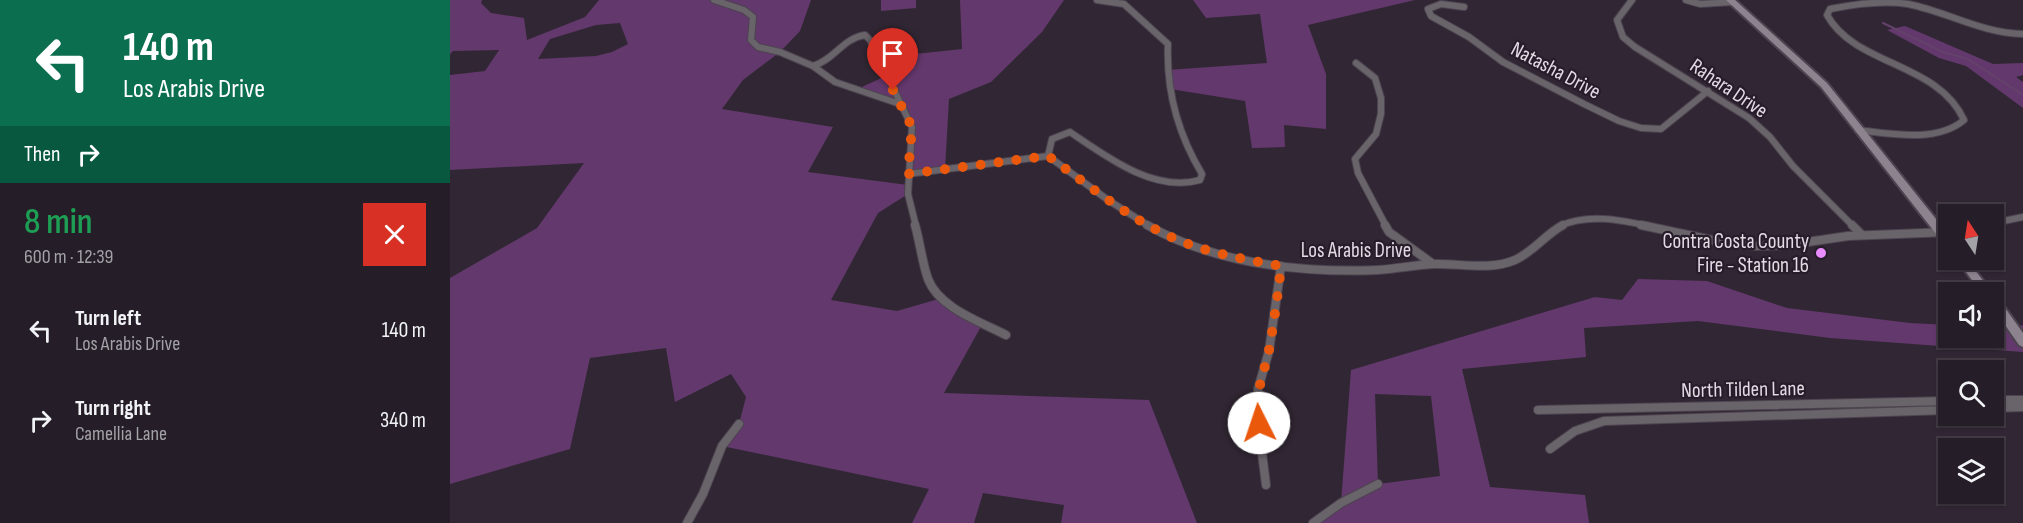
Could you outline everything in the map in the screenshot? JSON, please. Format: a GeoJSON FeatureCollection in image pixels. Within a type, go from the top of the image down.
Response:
{"type":"FeatureCollection","features":[{"type":"Feature","properties":{"kind":"street"},"geometry":{"type":"LineString","coordinates":[[714,0],[744,10],[753,17],[751,40],[758,47],[780,52],[813,66],[835,82],[900,104]]}},
{"type":"Feature","properties":{"kind":"street"},"geometry":{"type":"LineString","coordinates":[[908,174],[1048,156],[1052,139],[1070,132],[1146,176],[1184,185],[1200,180],[1202,174],[1188,151],[1171,100],[1167,70],[1168,44],[1125,2],[1097,0]]}},
{"type":"Feature","properties":{"kind":"street","name":"Rahara Drive"},"geometry":{"type":"LineString","coordinates":[[1632,0],[1617,20],[1623,37],[1653,60],[1749,118],[1770,137],[1793,166],[1862,235]]}},
{"type":"Feature","properties":{"kind":"street"},"geometry":{"type":"LineString","coordinates":[[1686,0],[1700,4],[1732,1],[1824,85],[1858,130],[1938,224]]}},
{"type":"Feature","properties":{"kind":"street"},"geometry":{"type":"LineString","coordinates":[[1858,130],[1907,135],[1951,129],[1960,125],[1964,120],[1963,115],[1947,97],[1931,84],[1897,63],[1856,44],[1836,29],[1827,15],[1830,9],[1852,5],[1909,2],[1994,33],[2023,34]]}},
{"type":"Feature","properties":{"kind":"street","name":"Natasha Drive"},"geometry":{"type":"LineString","coordinates":[[1464,7],[1440,3],[1428,9],[1431,16],[1469,37],[1510,66],[1619,121],[1641,128],[1661,129],[1708,92]]}},
{"type":"Feature","properties":{"kind":"street"},"geometry":{"type":"LineString","coordinates":[[813,66],[831,60],[849,39],[865,35],[870,40],[912,127],[908,194],[929,281],[942,298],[962,312],[1006,335]]}},
{"type":"Feature","properties":{"kind":"street"},"geometry":{"type":"LineString","coordinates":[[1356,63],[1375,79],[1380,94],[1381,119],[1377,132],[1361,146],[1354,159],[1358,173],[1389,232],[1433,264]]}},
{"type":"Feature","properties":{"kind":"street","name":"Los Arabis Drive"},"geometry":{"type":"LineString","coordinates":[[1048,156],[1135,218],[1169,237],[1204,249],[1281,266],[1378,270],[1433,264],[1505,263],[1527,252],[1559,226],[1582,219],[1642,225],[1742,245],[1770,248],[1862,235],[1938,235]]}},
{"type":"Feature","properties":{"kind":"street"},"geometry":{"type":"LineString","coordinates":[[2004,221],[2023,217]]}},
{"type":"Feature","properties":{"kind":"street"},"geometry":{"type":"LineString","coordinates":[[1266,485],[1256,405],[1258,389],[1269,351],[1281,266]]}},
{"type":"Feature","properties":{"kind":"street"},"geometry":{"type":"LineString","coordinates":[[1970,270],[1979,282]]}},
{"type":"Feature","properties":{"kind":"street"},"geometry":{"type":"LineString","coordinates":[[2004,315],[2023,342]]}},
{"type":"Feature","properties":{"kind":"street"},"geometry":{"type":"LineString","coordinates":[[2004,400],[2023,400]]}},
{"type":"Feature","properties":{"kind":"street","name":"North Tilden Lane"},"geometry":{"type":"LineString","coordinates":[[1538,410],[1938,402]]}},
{"type":"Feature","properties":{"kind":"street"},"geometry":{"type":"LineString","coordinates":[[2004,408],[2023,407]]}},
{"type":"Feature","properties":{"kind":"street"},"geometry":{"type":"LineString","coordinates":[[1551,449],[1572,430],[1604,421],[1938,410]]}},
{"type":"Feature","properties":{"kind":"street"},"geometry":{"type":"LineString","coordinates":[[687,523],[703,494],[722,446],[739,424]]}},
{"type":"Feature","properties":{"kind":"street"},"geometry":{"type":"LineString","coordinates":[[1313,523],[1341,503],[1378,484]]}},
{"type":"Feature","properties":{"kind":"shaded area"},"geometry":{"type":"Polygon","coordinates":[[[450,0],[482,0],[481,3],[491,13],[524,18],[527,40],[585,17],[599,0],[811,0],[800,31],[780,52],[743,80],[722,109],[833,127],[808,172],[908,185],[908,194],[878,213],[831,300],[897,311],[942,298],[983,323],[944,393],[1149,400],[1197,523],[1061,523],[1064,505],[983,493],[974,523],[912,523],[929,489],[722,446],[739,424],[746,397],[731,374],[675,402],[666,348],[590,358],[570,449],[450,484],[450,278],[537,228],[584,163],[450,170],[450,75],[485,71],[499,50],[453,51],[450,54],[450,0]],[[620,23],[596,25],[550,39],[538,59],[596,56],[612,52],[628,44],[620,23]]]}},
{"type":"Feature","properties":{"kind":"shaded area"},"geometry":{"type":"Polygon","coordinates":[[[881,0],[916,0],[916,8],[881,11],[881,0]]]}},
{"type":"Feature","properties":{"kind":"shaded area"},"geometry":{"type":"Polygon","coordinates":[[[960,0],[1064,0],[1042,32],[991,82],[949,99],[945,169],[908,174],[912,127],[900,104],[853,91],[886,76],[878,58],[962,49],[960,0]]]}},
{"type":"Feature","properties":{"kind":"shaded area"},"geometry":{"type":"Polygon","coordinates":[[[1193,0],[1415,0],[1308,25],[1326,74],[1326,129],[1284,125],[1285,147],[1252,148],[1245,101],[1170,89],[1167,70],[1267,63],[1260,14],[1206,18],[1193,0]]]}},
{"type":"Feature","properties":{"kind":"shaded area"},"geometry":{"type":"Polygon","coordinates":[[[1905,26],[1993,64],[2023,63],[2023,75],[2016,77],[2023,82],[2023,108],[1966,66],[1939,58],[1887,30],[1905,26]]]}},
{"type":"Feature","properties":{"kind":"shaded area"},"geometry":{"type":"Polygon","coordinates":[[[1638,279],[1707,281],[1787,308],[1938,324],[1938,346],[1830,338],[1698,321],[1584,328],[1586,357],[1462,369],[1490,487],[1585,495],[1589,523],[1313,523],[1341,503],[1351,370],[1595,297],[1622,300],[1638,279]],[[1375,394],[1378,484],[1440,476],[1431,396],[1375,394]]]}},
{"type":"Feature","properties":{"kind":"shaded area"},"geometry":{"type":"Polygon","coordinates":[[[2023,325],[2023,352],[1968,348],[2004,348],[2004,328],[2023,325]]]}},
{"type":"Feature","properties":{"kind":"waterway"},"geometry":{"type":"LineString","coordinates":[[1883,23],[1943,52],[1968,59],[2023,95]]}},
{"type":"Feature","properties":{"kind":"place","name":"Contra Costa County Fire - Station 16"},"geometry":{"type":"Point","coordinates":[1821,253]}},
{"type":"Feature","properties":{"kind":"route"},"geometry":{"type":"LineString","coordinates":[[893,90],[912,127],[908,174],[1048,156],[1135,218],[1169,237],[1204,249],[1281,266],[1269,351],[1258,389],[1256,405],[1259,423]]}}]}
